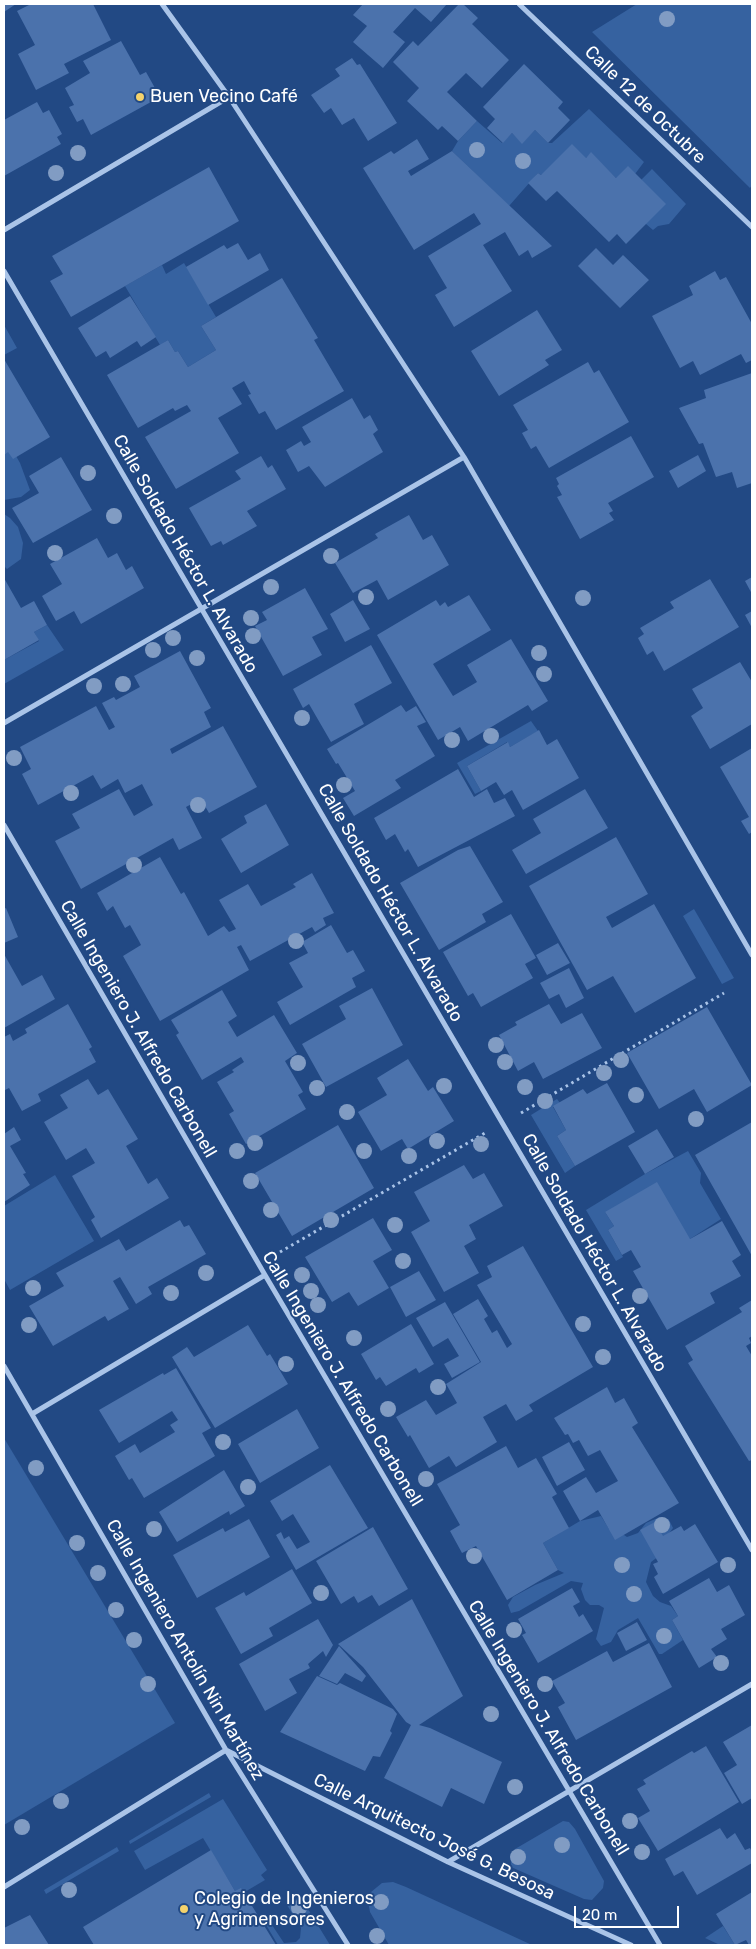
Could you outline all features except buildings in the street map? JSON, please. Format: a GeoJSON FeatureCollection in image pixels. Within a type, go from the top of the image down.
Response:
{"type":"FeatureCollection","features":[{"type":"Feature","properties":{"kind":"street"},"geometry":{"type":"LineString","coordinates":[[162,4],[229,97],[464,457],[752,954]]}},
{"type":"Feature","properties":{"kind":"street","name":"Calle 12 de Octubre"},"geometry":{"type":"LineString","coordinates":[[519,4],[752,227]]}},
{"type":"Feature","properties":{"kind":"street"},"geometry":{"type":"LineString","coordinates":[[4,230],[229,97]]}},
{"type":"Feature","properties":{"kind":"street","name":"Calle Soldado Héctor L. Alvarado"},"geometry":{"type":"LineString","coordinates":[[4,271],[752,1550]]}},
{"type":"Feature","properties":{"kind":"street"},"geometry":{"type":"LineString","coordinates":[[4,722],[464,457]]}},
{"type":"Feature","properties":{"kind":"street","name":"Calle Ingeniero J. Alfredo Carbonell"},"geometry":{"type":"LineString","coordinates":[[4,825],[265,1275],[660,1945]]}},
{"type":"Feature","properties":{"kind":"street"},"geometry":{"type":"LineString","coordinates":[[32,1414],[265,1275]]}},
{"type":"Feature","properties":{"kind":"street","name":"Calle Ingeniero Antolín Nin Martínez"},"geometry":{"type":"LineString","coordinates":[[4,1366],[226,1750],[348,1945]]}},
{"type":"Feature","properties":{"kind":"street"},"geometry":{"type":"LineString","coordinates":[[448,1862],[752,1684]]}},
{"type":"Feature","properties":{"kind":"street"},"geometry":{"type":"LineString","coordinates":[[4,1887],[226,1750]]}},
{"type":"Feature","properties":{"kind":"street","name":"Calle Arquitecto José G. Besosa"},"geometry":{"type":"LineString","coordinates":[[226,1750],[448,1862],[631,1945]]}},
{"type":"Feature","properties":{"kind":"shaded area"},"geometry":{"type":"Polygon","coordinates":[[[637,4],[752,4],[752,185],[750,188],[592,32],[637,4]]]}},
{"type":"Feature","properties":{"kind":"shaded area"},"geometry":{"type":"Polygon","coordinates":[[[589,109],[644,162],[635,174],[616,178],[591,153],[586,158],[541,175],[538,173],[509,206],[452,151],[458,141],[477,121],[502,143],[512,133],[522,143],[535,130],[548,143],[552,143],[589,109]]]}},
{"type":"Feature","properties":{"kind":"shaded area"},"geometry":{"type":"Polygon","coordinates":[[[652,169],[686,204],[669,224],[658,226],[653,230],[646,224],[641,180],[652,169]]]}},
{"type":"Feature","properties":{"kind":"shaded area"},"geometry":{"type":"Polygon","coordinates":[[[184,263],[216,317],[201,326],[216,350],[188,367],[178,351],[175,352],[168,340],[160,345],[125,286],[162,265],[166,274],[184,263]]]}},
{"type":"Feature","properties":{"kind":"shaded area"},"geometry":{"type":"Polygon","coordinates":[[[4,325],[17,348],[4,355],[4,325]]]}},
{"type":"Feature","properties":{"kind":"shaded area"},"geometry":{"type":"Polygon","coordinates":[[[4,435],[20,463],[30,490],[21,497],[4,500],[4,435]]]}},
{"type":"Feature","properties":{"kind":"shaded area"},"geometry":{"type":"Polygon","coordinates":[[[4,514],[18,527],[23,543],[21,559],[7,569],[4,566],[4,514]]]}},
{"type":"Feature","properties":{"kind":"shaded area"},"geometry":{"type":"Polygon","coordinates":[[[47,625],[64,650],[4,684],[4,660],[39,641],[34,632],[47,625]]]}},
{"type":"Feature","properties":{"kind":"shaded area"},"geometry":{"type":"Polygon","coordinates":[[[531,721],[538,731],[510,747],[507,742],[467,766],[481,791],[475,794],[457,763],[531,721]]]}},
{"type":"Feature","properties":{"kind":"shaded area"},"geometry":{"type":"Polygon","coordinates":[[[694,909],[734,978],[722,984],[683,916],[694,909]]]}},
{"type":"Feature","properties":{"kind":"shaded area"},"geometry":{"type":"Polygon","coordinates":[[[557,1099],[560,1103],[553,1107],[566,1130],[557,1136],[575,1166],[565,1173],[531,1115],[557,1099]]]}},
{"type":"Feature","properties":{"kind":"shaded area"},"geometry":{"type":"Polygon","coordinates":[[[688,1151],[701,1173],[700,1183],[721,1219],[690,1239],[605,1212],[614,1226],[608,1230],[623,1257],[616,1261],[586,1210],[645,1174],[688,1151]]]}},
{"type":"Feature","properties":{"kind":"shaded area"},"geometry":{"type":"Polygon","coordinates":[[[55,1175],[94,1241],[10,1290],[4,1279],[4,1206],[55,1175]]]}},
{"type":"Feature","properties":{"kind":"shaded area"},"geometry":{"type":"Polygon","coordinates":[[[4,1438],[175,1723],[4,1825],[4,1438]]]}},
{"type":"Feature","properties":{"kind":"shaded area"},"geometry":{"type":"Polygon","coordinates":[[[601,1516],[609,1529],[615,1529],[627,1537],[638,1533],[646,1523],[660,1517],[669,1520],[673,1528],[660,1546],[663,1553],[651,1562],[646,1582],[653,1596],[660,1602],[671,1606],[678,1616],[672,1620],[683,1640],[662,1654],[659,1654],[638,1618],[618,1630],[611,1642],[601,1646],[596,1639],[604,1608],[599,1605],[590,1605],[585,1600],[581,1589],[583,1583],[571,1581],[519,1611],[511,1613],[508,1605],[513,1597],[564,1573],[558,1570],[543,1543],[580,1521],[601,1516]]]}},
{"type":"Feature","properties":{"kind":"shaded area"},"geometry":{"type":"Polygon","coordinates":[[[209,1793],[211,1797],[130,1844],[129,1841],[209,1793]]]}},
{"type":"Feature","properties":{"kind":"shaded area"},"geometry":{"type":"Polygon","coordinates":[[[223,1799],[267,1870],[261,1875],[265,1880],[238,1896],[203,1838],[145,1870],[134,1851],[223,1799]]]}},
{"type":"Feature","properties":{"kind":"shaded area"},"geometry":{"type":"Polygon","coordinates":[[[563,1821],[569,1822],[575,1829],[604,1881],[603,1888],[592,1900],[584,1899],[511,1867],[511,1857],[515,1849],[563,1821]]]}},
{"type":"Feature","properties":{"kind":"shaded area"},"geometry":{"type":"Polygon","coordinates":[[[117,1847],[119,1851],[46,1894],[44,1890],[117,1847]]]}},
{"type":"Feature","properties":{"kind":"shaded area"},"geometry":{"type":"Polygon","coordinates":[[[393,1882],[532,1945],[389,1945],[370,1912],[368,1902],[371,1892],[382,1883],[393,1882]]]}},
{"type":"Feature","properties":{"kind":"shaded area"},"geometry":{"type":"Polygon","coordinates":[[[300,1896],[330,1945],[278,1945],[262,1918],[266,1916],[284,1943],[296,1942],[300,1938],[301,1928],[287,1905],[300,1896]]]}},
{"type":"Feature","properties":{"kind":"shaded area"},"geometry":{"type":"Polygon","coordinates":[[[723,1926],[735,1945],[720,1945],[705,1938],[723,1926]]]}},
{"type":"Feature","properties":{"kind":"place","name":"Buen Vecino Café"},"geometry":{"type":"Point","coordinates":[140,97]}},
{"type":"Feature","properties":{"kind":"place","name":"Colegio de Ingenieros y Agrimensores"},"geometry":{"type":"Point","coordinates":[184,1909]}}]}
